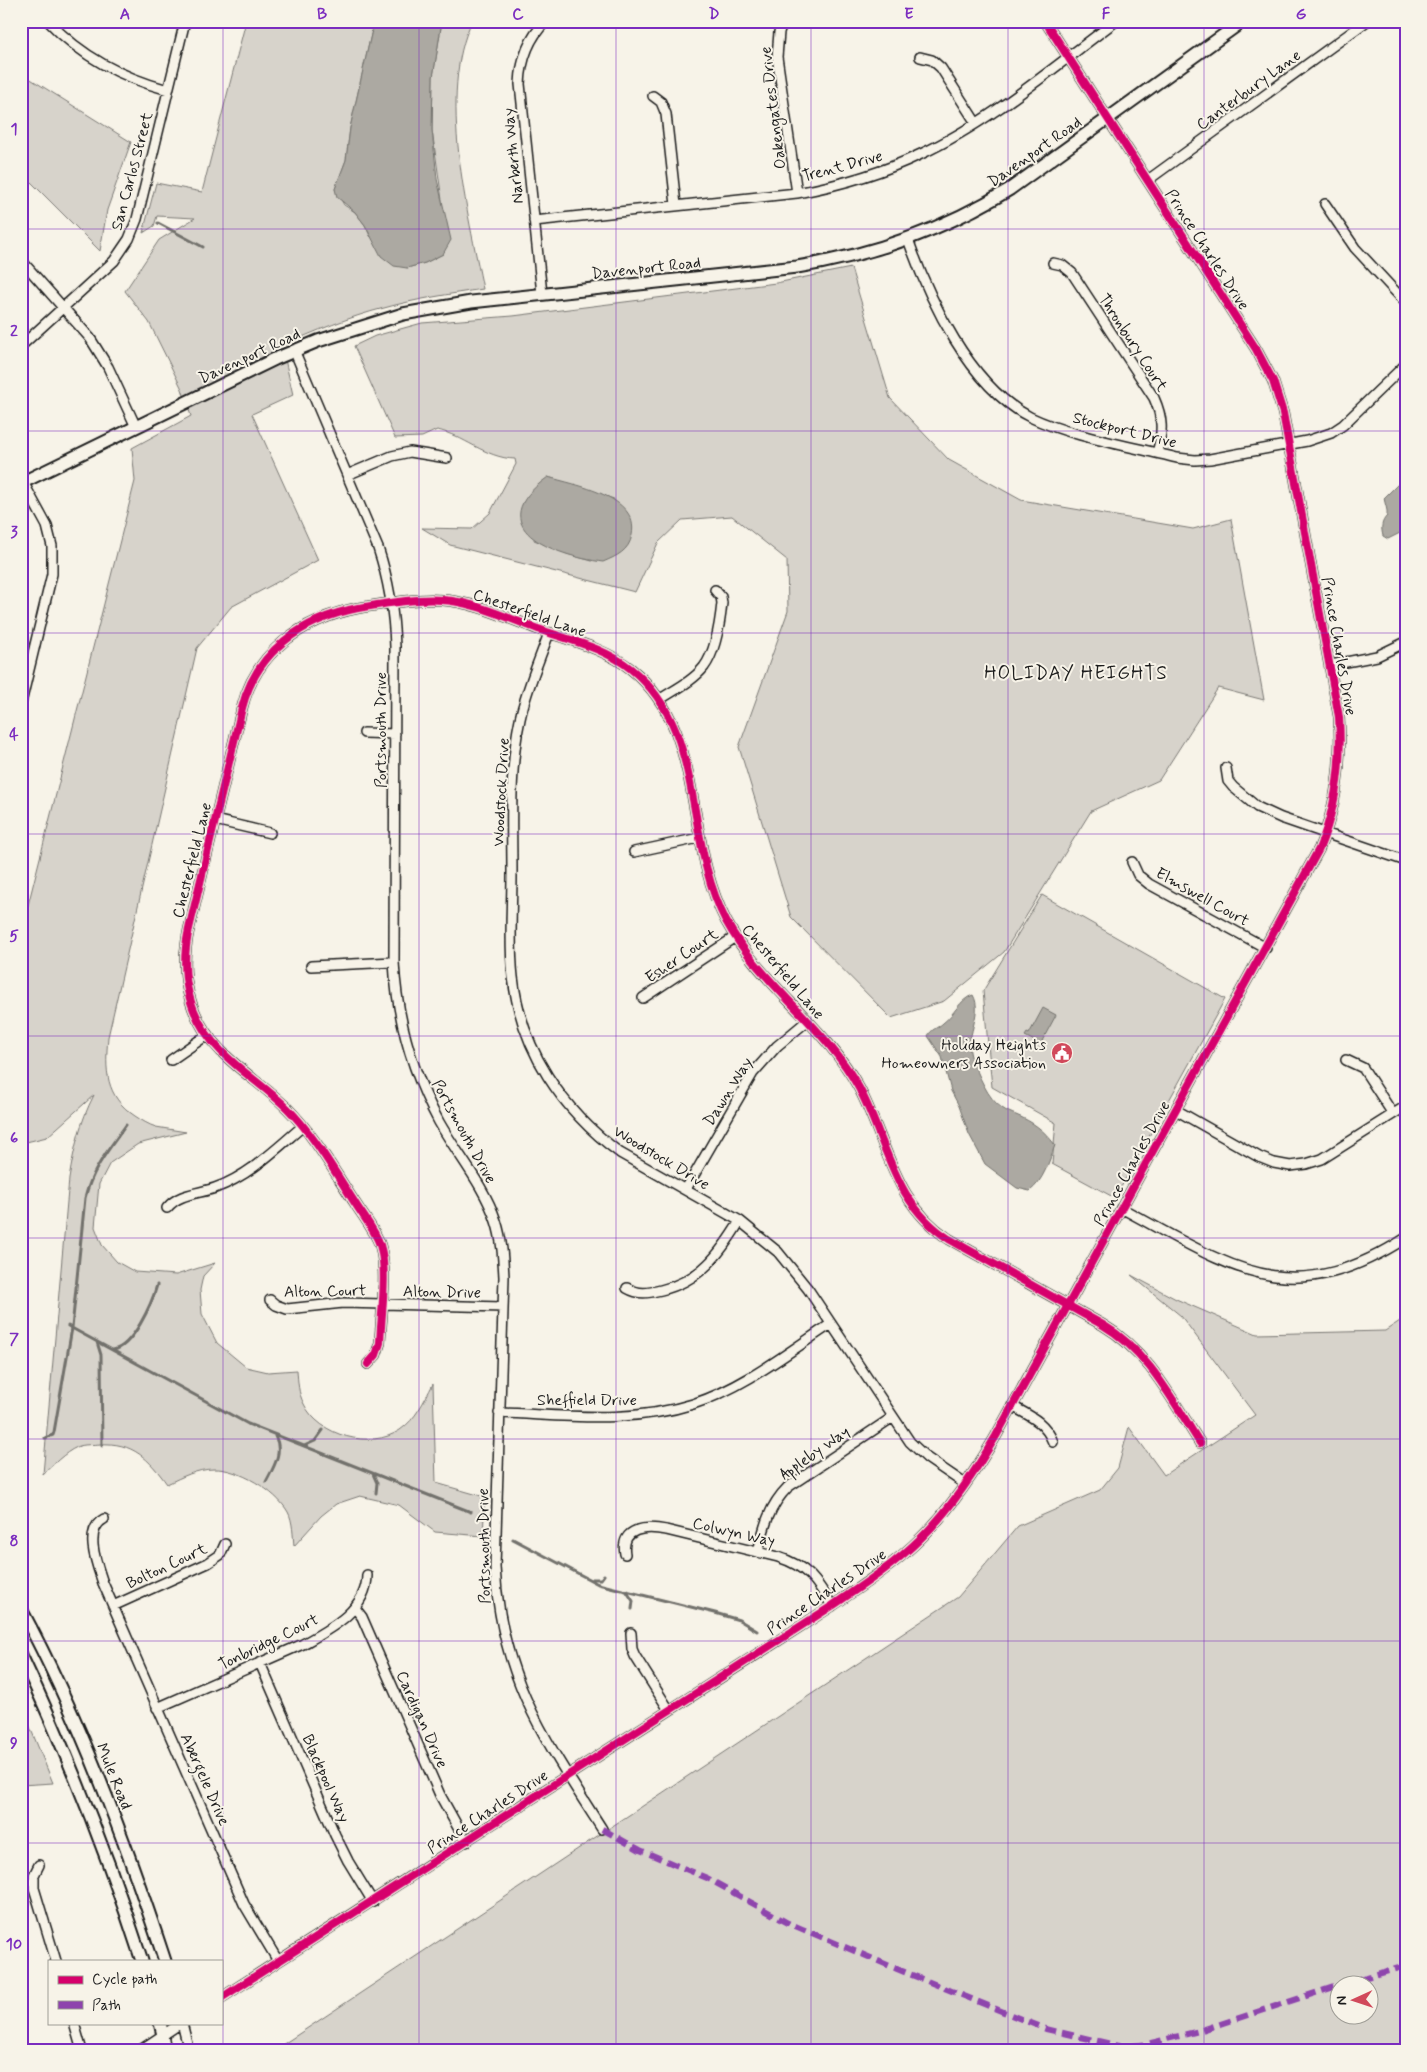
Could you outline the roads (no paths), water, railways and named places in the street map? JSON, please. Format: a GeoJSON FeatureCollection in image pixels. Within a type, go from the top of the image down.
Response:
{"type":"FeatureCollection","features":[{"type":"Feature","properties":{"kind":"street"},"geometry":{"type":"LineString","coordinates":[[48,21],[74,46],[105,67],[126,77],[168,90]]}},
{"type":"Feature","properties":{"kind":"street","name":"San Carlos Street"},"geometry":{"type":"LineString","coordinates":[[21,346],[114,262],[129,239],[137,219],[185,21]]}},
{"type":"Feature","properties":{"kind":"street","name":"Narberth Way"},"geometry":{"type":"LineString","coordinates":[[542,294],[521,76],[529,44],[546,21]]}},
{"type":"Feature","properties":{"kind":"street","name":"Oakengates Drive"},"geometry":{"type":"LineString","coordinates":[[783,21],[779,32],[777,57],[798,193]]}},
{"type":"Feature","properties":{"kind":"street","name":"Prince Charles Drive"},"geometry":{"type":"LineString","coordinates":[[222,1997],[832,1606],[871,1580],[908,1550],[934,1525],[965,1484],[1012,1406],[1307,873],[1325,833],[1335,798],[1340,761],[1339,709],[1279,396],[1263,362],[1046,21]]}},
{"type":"Feature","properties":{"kind":"street","name":"Trent Drive"},"geometry":{"type":"LineString","coordinates":[[534,222],[798,193],[845,182],[899,164],[937,146],[976,123],[1116,21]]}},
{"type":"Feature","properties":{"kind":"street","name":"Davenport Road"},"geometry":{"type":"LineString","coordinates":[[22,482],[294,350],[330,336],[411,312],[457,304],[542,294],[797,267],[850,257],[908,238],[954,220],[1005,193],[1243,21]]}},
{"type":"Feature","properties":{"kind":"street","name":"Canterbury Lane"},"geometry":{"type":"LineString","coordinates":[[1148,180],[1367,21]]}},
{"type":"Feature","properties":{"kind":"street"},"geometry":{"type":"LineString","coordinates":[[920,56],[932,60],[941,68],[976,123]]}},
{"type":"Feature","properties":{"kind":"street"},"geometry":{"type":"LineString","coordinates":[[653,96],[661,102],[666,114],[676,205]]}},
{"type":"Feature","properties":{"kind":"street"},"geometry":{"type":"LineString","coordinates":[[1325,204],[1355,248],[1406,303]]}},
{"type":"Feature","properties":{"kind":"street","name":"Stockport Drive"},"geometry":{"type":"LineString","coordinates":[[908,238],[923,281],[940,314],[980,376],[1001,398],[1020,411],[1054,426],[1157,453],[1202,460],[1323,437],[1337,429],[1406,364]]}},
{"type":"Feature","properties":{"kind":"street"},"geometry":{"type":"LineString","coordinates":[[21,260],[64,308],[97,349],[108,367],[136,427]]}},
{"type":"Feature","properties":{"kind":"street","name":"Thronbury Court"},"geometry":{"type":"LineString","coordinates":[[1053,263],[1062,265],[1072,273],[1154,398],[1162,424],[1157,453]]}},
{"type":"Feature","properties":{"kind":"street","name":"Portsmouth Drive"},"geometry":{"type":"LineString","coordinates":[[294,350],[378,548],[392,604],[395,640],[394,962],[400,1016],[408,1051],[439,1122],[480,1189],[496,1220],[504,1258],[495,1566],[496,1588],[503,1634],[509,1658],[525,1699],[568,1775],[602,1829]]}},
{"type":"Feature","properties":{"kind":"street"},"geometry":{"type":"LineString","coordinates":[[347,475],[392,456],[410,452],[447,458]]}},
{"type":"Feature","properties":{"kind":"street"},"geometry":{"type":"LineString","coordinates":[[21,703],[24,683],[52,574],[52,546],[47,526],[22,482]]}},
{"type":"Feature","properties":{"kind":"street"},"geometry":{"type":"LineString","coordinates":[[659,700],[689,681],[703,668],[709,659],[722,603],[721,597],[715,590]]}},
{"type":"Feature","properties":{"kind":"street","name":"Chesterfield Lane"},"geometry":{"type":"LineString","coordinates":[[368,1364],[378,1349],[383,1264],[380,1244],[303,1126],[285,1106],[222,1052],[207,1035],[188,996],[184,960],[189,929],[244,698],[252,679],[266,658],[291,635],[319,619],[359,608],[430,600],[457,602],[478,607],[604,653],[619,661],[643,680],[670,717],[679,742],[712,890],[735,937],[834,1052],[852,1076],[866,1102],[903,1191],[919,1214],[931,1226],[949,1239],[1112,1330],[1140,1353],[1200,1443]]}},
{"type":"Feature","properties":{"kind":"street","name":"Woodstock Drive"},"geometry":{"type":"LineString","coordinates":[[549,633],[520,718],[512,779],[512,958],[515,994],[520,1015],[540,1065],[577,1117],[620,1153],[740,1221],[760,1236],[787,1261],[803,1281],[892,1417],[919,1451],[965,1484]]}},
{"type":"Feature","properties":{"kind":"street"},"geometry":{"type":"LineString","coordinates":[[1331,665],[1377,656],[1406,642]]}},
{"type":"Feature","properties":{"kind":"street"},"geometry":{"type":"LineString","coordinates":[[364,733],[395,734]]}},
{"type":"Feature","properties":{"kind":"street"},"geometry":{"type":"LineString","coordinates":[[1226,768],[1228,781],[1247,801],[1269,813],[1406,861]]}},
{"type":"Feature","properties":{"kind":"street"},"geometry":{"type":"LineString","coordinates":[[216,820],[270,833]]}},
{"type":"Feature","properties":{"kind":"street"},"geometry":{"type":"LineString","coordinates":[[634,852],[699,838]]}},
{"type":"Feature","properties":{"kind":"street","name":"Elmswell Court"},"geometry":{"type":"LineString","coordinates":[[1132,862],[1138,875],[1143,880],[1266,948]]}},
{"type":"Feature","properties":{"kind":"street","name":"Esher Court"},"geometry":{"type":"LineString","coordinates":[[643,998],[735,937]]}},
{"type":"Feature","properties":{"kind":"street"},"geometry":{"type":"LineString","coordinates":[[311,966],[394,962]]}},
{"type":"Feature","properties":{"kind":"street","name":"Dawn Way"},"geometry":{"type":"LineString","coordinates":[[686,1189],[753,1074],[777,1046],[807,1021]]}},
{"type":"Feature","properties":{"kind":"street"},"geometry":{"type":"LineString","coordinates":[[171,1060],[207,1035]]}},
{"type":"Feature","properties":{"kind":"street"},"geometry":{"type":"LineString","coordinates":[[1346,1060],[1363,1068],[1393,1114]]}},
{"type":"Feature","properties":{"kind":"street"},"geometry":{"type":"LineString","coordinates":[[1176,1110],[1259,1157],[1274,1163],[1290,1166],[1322,1159],[1406,1106]]}},
{"type":"Feature","properties":{"kind":"street"},"geometry":{"type":"LineString","coordinates":[[167,1208],[178,1197],[215,1188],[241,1175],[303,1126]]}},
{"type":"Feature","properties":{"kind":"street"},"geometry":{"type":"LineString","coordinates":[[1122,1208],[1222,1262],[1250,1272],[1275,1276],[1309,1276],[1348,1268],[1370,1259],[1406,1238]]}},
{"type":"Feature","properties":{"kind":"street"},"geometry":{"type":"LineString","coordinates":[[627,1288],[634,1293],[648,1293],[676,1286],[696,1275],[720,1253],[740,1221]]}},
{"type":"Feature","properties":{"kind":"street","name":"Alton Court"},"geometry":{"type":"LineString","coordinates":[[270,1300],[276,1305],[287,1308],[343,1303],[381,1305]]}},
{"type":"Feature","properties":{"kind":"street","name":"Alton Drive"},"geometry":{"type":"LineString","coordinates":[[381,1305],[503,1307]]}},
{"type":"Feature","properties":{"kind":"street","name":"Sheffield Drive"},"geometry":{"type":"LineString","coordinates":[[499,1413],[613,1417],[648,1414],[686,1406],[720,1393],[747,1379],[831,1324]]}},
{"type":"Feature","properties":{"kind":"street"},"geometry":{"type":"LineString","coordinates":[[1012,1406],[1040,1421],[1049,1432],[1053,1442]]}},
{"type":"Feature","properties":{"kind":"street","name":"Appleby Way"},"geometry":{"type":"LineString","coordinates":[[758,1552],[770,1510],[788,1487],[892,1417]]}},
{"type":"Feature","properties":{"kind":"street","name":"Abergele Drive"},"geometry":{"type":"LineString","coordinates":[[104,1519],[99,1521],[94,1531],[94,1549],[103,1583],[244,1904],[278,1961]]}},
{"type":"Feature","properties":{"kind":"street","name":"Colwyn Way"},"geometry":{"type":"LineString","coordinates":[[625,1554],[624,1542],[627,1538],[640,1529],[647,1528],[666,1530],[758,1552],[787,1560],[803,1568],[817,1582],[832,1606]]}},
{"type":"Feature","properties":{"kind":"street","name":"Bolton Court"},"geometry":{"type":"LineString","coordinates":[[113,1606],[208,1563],[220,1555],[225,1544]]}},
{"type":"Feature","properties":{"kind":"street","name":"Tonbridge Court"},"geometry":{"type":"LineString","coordinates":[[157,1708],[313,1638],[355,1608],[366,1589],[368,1575]]}},
{"type":"Feature","properties":{"kind":"street","name":"Cardigan Drive"},"geometry":{"type":"LineString","coordinates":[[355,1608],[362,1618],[440,1796],[466,1842]]}},
{"type":"Feature","properties":{"kind":"street","name":"Mule Road"},"geometry":{"type":"LineString","coordinates":[[21,1609],[59,1683],[105,1791],[165,1960]]}},
{"type":"Feature","properties":{"kind":"street"},"geometry":{"type":"LineString","coordinates":[[632,1633],[632,1649],[635,1656],[669,1710]]}},
{"type":"Feature","properties":{"kind":"street"},"geometry":{"type":"LineString","coordinates":[[21,1655],[86,1802],[119,1890],[142,1960]]}},
{"type":"Feature","properties":{"kind":"street","name":"Blackpool Way"},"geometry":{"type":"LineString","coordinates":[[260,1663],[335,1835],[348,1861],[373,1902]]}},
{"type":"Feature","properties":{"kind":"street"},"geometry":{"type":"LineString","coordinates":[[39,1865],[34,1875],[34,1888],[56,1960]]}},
{"type":"Feature","properties":{"kind":"street"},"geometry":{"type":"LineString","coordinates":[[74,2024],[82,2051]]}},
{"type":"Feature","properties":{"kind":"street"},"geometry":{"type":"LineString","coordinates":[[160,2024],[166,2051]]}},
{"type":"Feature","properties":{"kind":"street"},"geometry":{"type":"LineString","coordinates":[[140,2051],[180,2024]]}},
{"type":"Feature","properties":{"kind":"street"},"geometry":{"type":"LineString","coordinates":[[182,2024],[189,2051]]}},
{"type":"Feature","properties":{"kind":"waterway"},"geometry":{"type":"LineString","coordinates":[[158,223],[203,247]]}},
{"type":"Feature","properties":{"kind":"waterway"},"geometry":{"type":"LineString","coordinates":[[45,1438],[53,1435],[54,1432],[72,1328],[85,1198],[97,1168],[126,1125]]}},
{"type":"Feature","properties":{"kind":"waterway"},"geometry":{"type":"LineString","coordinates":[[113,1350],[128,1341],[141,1323],[157,1285]]}},
{"type":"Feature","properties":{"kind":"waterway"},"geometry":{"type":"LineString","coordinates":[[68,1326],[248,1424],[471,1512]]}},
{"type":"Feature","properties":{"kind":"waterway"},"geometry":{"type":"LineString","coordinates":[[97,1342],[101,1355],[102,1446]]}},
{"type":"Feature","properties":{"kind":"waterway"},"geometry":{"type":"LineString","coordinates":[[304,1446],[315,1441],[323,1430]]}},
{"type":"Feature","properties":{"kind":"waterway"},"geometry":{"type":"LineString","coordinates":[[266,1482],[278,1454],[275,1436]]}},
{"type":"Feature","properties":{"kind":"waterway"},"geometry":{"type":"LineString","coordinates":[[373,1474],[377,1483],[376,1493]]}},
{"type":"Feature","properties":{"kind":"waterway"},"geometry":{"type":"LineString","coordinates":[[513,1539],[598,1584],[739,1620],[757,1631]]}},
{"type":"Feature","properties":{"kind":"waterway"},"geometry":{"type":"LineString","coordinates":[[592,1579],[601,1579],[604,1575]]}},
{"type":"Feature","properties":{"kind":"waterway"},"geometry":{"type":"LineString","coordinates":[[627,1592],[633,1601],[632,1609]]}},
{"type":"Feature","properties":{"kind":"place","name":"Holiday Heights Homeowners Association"},"geometry":{"type":"Point","coordinates":[1062,1053]}},
{"type":"Feature","properties":{"kind":"district","name":"HOLIDAY HEIGHTS"},"geometry":{"type":"Point","coordinates":[1076,672]}}]}
